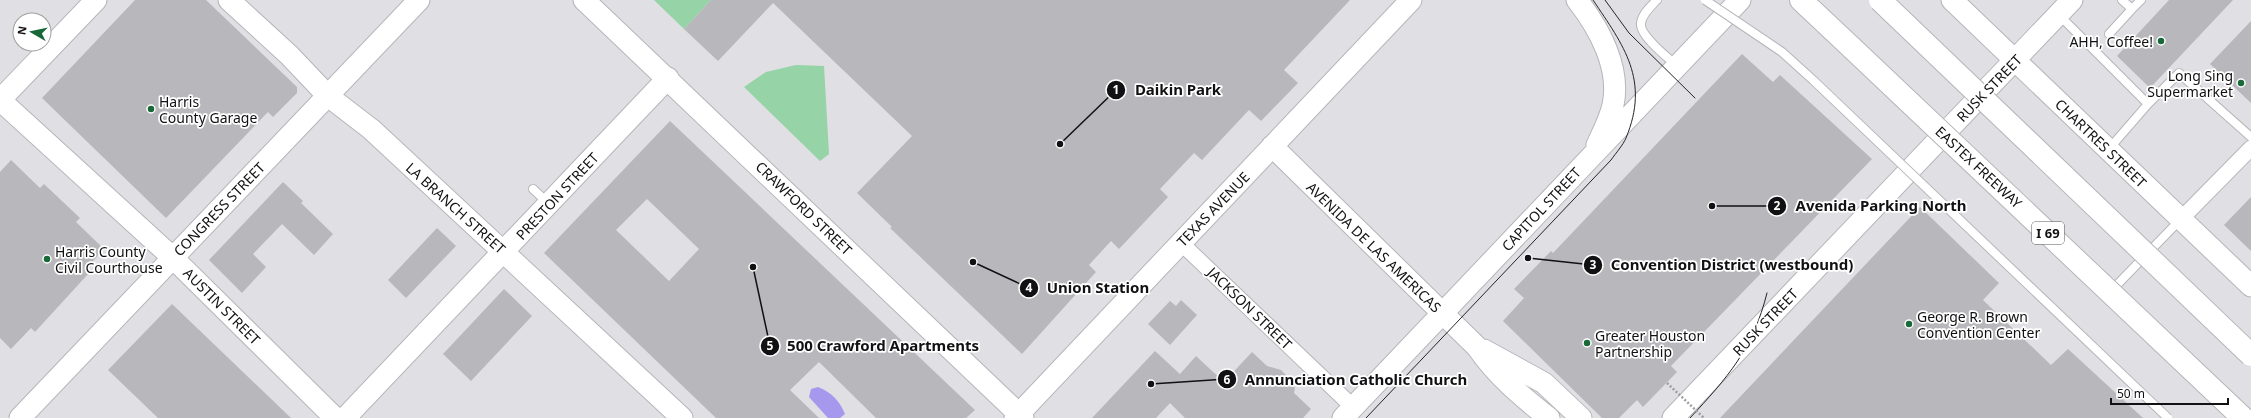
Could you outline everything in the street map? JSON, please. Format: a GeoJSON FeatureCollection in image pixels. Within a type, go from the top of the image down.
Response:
{"type":"FeatureCollection","features":[{"type":"Feature","properties":{"kind":"highway","name":"EASTEX FREEWAY"},"geometry":{"type":"LineString","coordinates":[[1801,0],[2244,418]]}},
{"type":"Feature","properties":{"kind":"highway"},"geometry":{"type":"LineString","coordinates":[[1880,0],[2251,355]]}},
{"type":"Feature","properties":{"kind":"street"},"geometry":{"type":"LineString","coordinates":[[0,100],[96,0]]}},
{"type":"Feature","properties":{"kind":"street","name":"LA BRANCH STREET"},"geometry":{"type":"LineString","coordinates":[[229,0],[289,55],[328,96],[371,129],[504,252],[676,416]]}},
{"type":"Feature","properties":{"kind":"street","name":"CONGRESS STREET"},"geometry":{"type":"LineString","coordinates":[[20,418],[419,0]]}},
{"type":"Feature","properties":{"kind":"street","name":"CRAWFORD STREET"},"geometry":{"type":"LineString","coordinates":[[584,0],[668,78],[1019,417]]}},
{"type":"Feature","properties":{"kind":"street","name":"TEXAS AVENUE"},"geometry":{"type":"LineString","coordinates":[[1019,417],[1181,242],[1411,0]]}},
{"type":"Feature","properties":{"kind":"street"},"geometry":{"type":"LineString","coordinates":[[1578,0],[1602,37],[1613,72],[1613,107],[1594,154]]}},
{"type":"Feature","properties":{"kind":"street","name":"CAPITOL STREET"},"geometry":{"type":"LineString","coordinates":[[1348,413],[1740,0]]}},
{"type":"Feature","properties":{"kind":"street","name":"CHARTRES STREET"},"geometry":{"type":"LineString","coordinates":[[1952,0],[2016,60],[2180,220],[2251,286]]}},
{"type":"Feature","properties":{"kind":"street","name":"RUSK STREET"},"geometry":{"type":"LineString","coordinates":[[1674,418],[2065,7]]}},
{"type":"Feature","properties":{"kind":"street","name":"PRESTON STREET"},"geometry":{"type":"LineString","coordinates":[[345,418],[668,78]]}},
{"type":"Feature","properties":{"kind":"street","name":"AUSTIN STREET"},"geometry":{"type":"LineString","coordinates":[[0,100],[172,258],[335,418]]}},
{"type":"Feature","properties":{"kind":"street","name":"AVENIDA DE LAS AMERICAS"},"geometry":{"type":"LineString","coordinates":[[1272,146],[1477,347],[1490,366],[1520,395],[1549,418]]}},
{"type":"Feature","properties":{"kind":"street"},"geometry":{"type":"LineString","coordinates":[[2180,220],[2251,148]]}},
{"type":"Feature","properties":{"kind":"street","name":"JACKSON STREET"},"geometry":{"type":"LineString","coordinates":[[1181,242],[1348,413]]}},
{"type":"Feature","properties":{"kind":"street","name":"AVENIDA DE LAS AMERICAS"},"geometry":{"type":"LineString","coordinates":[[1477,347],[1544,383],[1581,418]]}},
{"type":"Feature","properties":{"kind":"lane"},"geometry":{"type":"LineString","coordinates":[[1657,0],[1644,15],[1642,29],[1645,35],[1677,66]]}},
{"type":"Feature","properties":{"kind":"lane"},"geometry":{"type":"LineString","coordinates":[[1705,0],[1776,48],[1813,80],[2168,418]]}},
{"type":"Feature","properties":{"kind":"lane"},"geometry":{"type":"LineString","coordinates":[[2122,0],[2132,9]]}},
{"type":"Feature","properties":{"kind":"lane"},"geometry":{"type":"LineString","coordinates":[[2109,34],[2140,0]]}},
{"type":"Feature","properties":{"kind":"lane"},"geometry":{"type":"LineString","coordinates":[[2065,7],[2148,104]]}},
{"type":"Feature","properties":{"kind":"lane"},"geometry":{"type":"LineString","coordinates":[[2108,150],[2148,104],[2179,73],[2251,137]]}},
{"type":"Feature","properties":{"kind":"lane"},"geometry":{"type":"LineString","coordinates":[[533,189],[549,204]]}},
{"type":"Feature","properties":{"kind":"lane"},"geometry":{"type":"LineString","coordinates":[[2103,299],[2180,220]]}},
{"type":"Feature","properties":{"kind":"path"},"geometry":{"type":"LineString","coordinates":[[1667,383],[1704,418]]}},
{"type":"Feature","properties":{"kind":"green space"},"geometry":{"type":"Polygon","coordinates":[[[654,0],[711,0],[684,29],[654,0]]]}},
{"type":"Feature","properties":{"kind":"green space"},"geometry":{"type":"Polygon","coordinates":[[[796,65],[824,66],[829,154],[820,161],[744,87],[766,72],[796,65]]]}},
{"type":"Feature","properties":{"kind":"shaded area"},"geometry":{"type":"Polygon","coordinates":[[[818,387],[834,398],[845,414],[840,418],[828,418],[809,397],[811,389],[818,387]]]}},
{"type":"Feature","properties":{"kind":"building","name":"Harris County Garage"},"geometry":{"type":"Polygon","coordinates":[[[135,0],[206,0],[297,87],[297,93],[273,117],[268,112],[166,218],[42,98],[135,0]]]}},
{"type":"Feature","properties":{"kind":"building"},"geometry":{"type":"Polygon","coordinates":[[[711,0],[1350,0],[1284,70],[1298,83],[1261,121],[1249,110],[1202,160],[1194,153],[1160,189],[1168,197],[1119,249],[1111,241],[1089,265],[1096,272],[1022,354],[890,228],[892,227],[857,193],[912,136],[773,3],[718,61],[684,29],[711,0]]]}},
{"type":"Feature","properties":{"kind":"building"},"geometry":{"type":"Polygon","coordinates":[[[2169,0],[2233,0],[2150,88],[2117,56],[2169,0]]]}},
{"type":"Feature","properties":{"kind":"building","name":"Long Sing Supermarket"},"geometry":{"type":"Polygon","coordinates":[[[2251,21],[2251,103],[2210,64],[2251,21]]]}},
{"type":"Feature","properties":{"kind":"building"},"geometry":{"type":"Polygon","coordinates":[[[1742,54],[1773,82],[1780,75],[1872,159],[1671,366],[1677,372],[1643,407],[1637,400],[1619,418],[1602,418],[1503,321],[1524,298],[1514,289],[1551,251],[1553,253],[1742,54]]]}},
{"type":"Feature","properties":{"kind":"building"},"geometry":{"type":"Polygon","coordinates":[[[670,121],[975,410],[966,418],[876,418],[819,362],[790,390],[819,418],[716,418],[544,253],[670,121]],[[647,199],[616,230],[669,281],[699,249],[647,199]]]}},
{"type":"Feature","properties":{"kind":"building","name":"Harris County Civil Courthouse"},"geometry":{"type":"Polygon","coordinates":[[[11,160],[40,188],[44,184],[80,218],[76,222],[104,249],[85,270],[89,273],[35,332],[31,328],[11,349],[0,338],[0,172],[11,160]]]}},
{"type":"Feature","properties":{"kind":"building"},"geometry":{"type":"Polygon","coordinates":[[[283,182],[303,201],[301,203],[333,234],[314,255],[282,224],[253,254],[266,267],[242,293],[209,260],[283,182]]]}},
{"type":"Feature","properties":{"kind":"building"},"geometry":{"type":"Polygon","coordinates":[[[2251,197],[2251,251],[2224,225],[2251,197]]]}},
{"type":"Feature","properties":{"kind":"building","name":"George R. Brown Convention Center"},"geometry":{"type":"Polygon","coordinates":[[[1920,207],[1999,283],[1983,300],[2051,365],[2068,349],[2143,418],[1720,418],[1920,207]]]}},
{"type":"Feature","properties":{"kind":"building"},"geometry":{"type":"Polygon","coordinates":[[[437,228],[456,246],[406,298],[388,280],[437,228]]]}},
{"type":"Feature","properties":{"kind":"building"},"geometry":{"type":"Polygon","coordinates":[[[504,289],[532,316],[471,381],[443,354],[504,289]]]}},
{"type":"Feature","properties":{"kind":"building"},"geometry":{"type":"Polygon","coordinates":[[[1181,300],[1197,315],[1170,345],[1148,324],[1170,301],[1176,306],[1181,300]]]}},
{"type":"Feature","properties":{"kind":"building"},"geometry":{"type":"Polygon","coordinates":[[[172,304],[291,418],[158,418],[108,370],[172,304]]]}},
{"type":"Feature","properties":{"kind":"building"},"geometry":{"type":"Polygon","coordinates":[[[1155,351],[1180,374],[1196,356],[1224,382],[1252,352],[1267,366],[1281,370],[1291,380],[1291,384],[1295,388],[1294,393],[1311,409],[1303,418],[1185,418],[1170,403],[1156,418],[1092,418],[1155,351]]]}},
{"type":"Feature","properties":{"kind":"tram line"},"geometry":{"type":"LineString","coordinates":[[1366,418],[1611,160],[1625,141],[1633,117],[1635,98],[1634,81],[1630,64],[1615,33],[1593,0]]}},
{"type":"Feature","properties":{"kind":"tram line"},"geometry":{"type":"LineString","coordinates":[[1605,0],[1629,33],[1695,98]]}},
{"type":"Feature","properties":{"kind":"tram line"},"geometry":{"type":"LineString","coordinates":[[1690,418],[1716,389],[1738,361],[1754,330],[1767,293]]}},
{"type":"Feature","properties":{"kind":"place","name":"AHH, Coffee!"},"geometry":{"type":"Point","coordinates":[2161,41]}},
{"type":"Feature","properties":{"kind":"place","name":"Long Sing Supermarket"},"geometry":{"type":"Point","coordinates":[2241,83]}},
{"type":"Feature","properties":{"kind":"place","name":"Harris County Garage"},"geometry":{"type":"Point","coordinates":[151,109]}},
{"type":"Feature","properties":{"kind":"place","name":"Daikin Park"},"geometry":{"type":"Point","coordinates":[1060,144]}},
{"type":"Feature","properties":{"kind":"place","name":"Avenida Parking North"},"geometry":{"type":"Point","coordinates":[1712,206]}},
{"type":"Feature","properties":{"kind":"place","name":"Convention District (westbound)"},"geometry":{"type":"Point","coordinates":[1528,258]}},
{"type":"Feature","properties":{"kind":"place","name":"Harris County Civil Courthouse"},"geometry":{"type":"Point","coordinates":[47,259]}},
{"type":"Feature","properties":{"kind":"place","name":"Union Station"},"geometry":{"type":"Point","coordinates":[973,262]}},
{"type":"Feature","properties":{"kind":"place","name":"500 Crawford Apartments"},"geometry":{"type":"Point","coordinates":[753,267]}},
{"type":"Feature","properties":{"kind":"place","name":"George R. Brown Convention Center"},"geometry":{"type":"Point","coordinates":[1909,324]}},
{"type":"Feature","properties":{"kind":"place","name":"Greater Houston Partnership"},"geometry":{"type":"Point","coordinates":[1587,343]}},
{"type":"Feature","properties":{"kind":"place","name":"Annunciation Catholic Church"},"geometry":{"type":"Point","coordinates":[1151,384]}}]}
